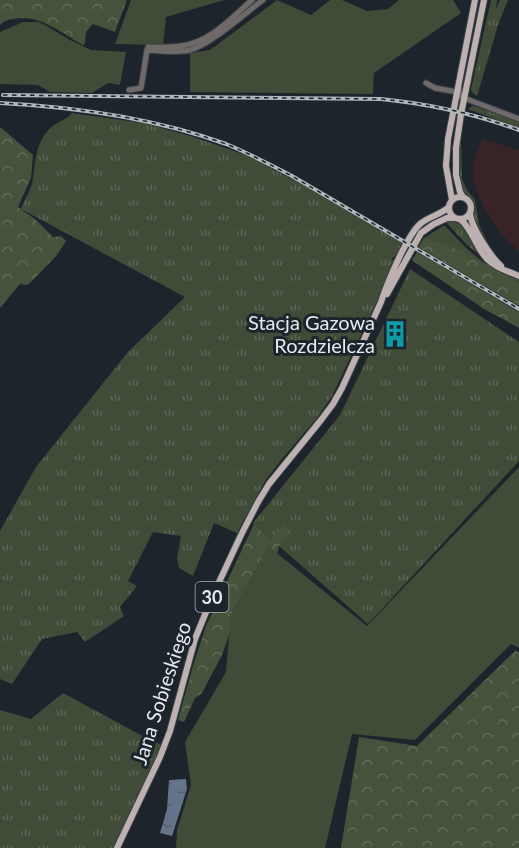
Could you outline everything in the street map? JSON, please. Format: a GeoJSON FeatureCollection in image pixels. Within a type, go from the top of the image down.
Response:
{"type":"FeatureCollection","features":[{"type":"Feature","properties":{"kind":"main road"},"geometry":{"type":"LineString","coordinates":[[452,200],[447,166],[447,145],[475,0]]}},
{"type":"Feature","properties":{"kind":"main road"},"geometry":{"type":"LineString","coordinates":[[483,0],[457,136],[455,170],[458,187],[463,197],[470,203],[471,219],[491,255],[509,271]]}},
{"type":"Feature","properties":{"kind":"main road"},"geometry":{"type":"LineString","coordinates":[[463,197],[452,200],[448,207],[450,213],[464,223],[485,257],[500,268],[519,276]]}},
{"type":"Feature","properties":{"kind":"main road","name":"Jana Sobieskiego"},"geometry":{"type":"LineString","coordinates":[[117,848],[160,757],[170,730],[195,639],[213,595],[258,502],[269,484],[333,404],[414,231],[422,222],[443,212],[448,207]]}},
{"type":"Feature","properties":{"kind":"main road"},"geometry":{"type":"LineString","coordinates":[[457,219],[467,217],[470,212]]}},
{"type":"Feature","properties":{"kind":"main road","name":"Jana Sobieskiego"},"geometry":{"type":"LineString","coordinates":[[381,302],[423,231],[447,218],[457,219]]}},
{"type":"Feature","properties":{"kind":"street"},"geometry":{"type":"LineString","coordinates":[[129,90],[141,88],[148,47],[183,46],[205,38],[213,34],[252,0]]}},
{"type":"Feature","properties":{"kind":"street"},"geometry":{"type":"LineString","coordinates":[[147,50],[180,51],[195,48],[217,35],[263,0]]}},
{"type":"Feature","properties":{"kind":"street"},"geometry":{"type":"LineString","coordinates":[[426,83],[435,88],[457,92]]}},
{"type":"Feature","properties":{"kind":"street"},"geometry":{"type":"LineString","coordinates":[[459,83],[459,93],[464,98],[519,119]]}},
{"type":"Feature","properties":{"kind":"street"},"geometry":{"type":"LineString","coordinates":[[453,112],[458,102],[464,98]]}},
{"type":"Feature","properties":{"kind":"shaded area"},"geometry":{"type":"Polygon","coordinates":[[[483,139],[519,150],[519,251],[503,236],[485,210],[473,180],[473,162],[483,139]]]}},
{"type":"Feature","properties":{"kind":"green space"},"geometry":{"type":"Polygon","coordinates":[[[0,0],[127,0],[115,32],[93,24],[86,32],[83,45],[41,21],[11,19],[0,25],[0,0]]]}},
{"type":"Feature","properties":{"kind":"green space"},"geometry":{"type":"Polygon","coordinates":[[[131,0],[224,0],[166,17],[163,45],[115,44],[131,0]]]}},
{"type":"Feature","properties":{"kind":"green space"},"geometry":{"type":"Polygon","coordinates":[[[277,0],[311,15],[330,0],[342,0],[367,11],[388,9],[399,0],[453,0],[461,13],[374,73],[373,94],[190,92],[190,53],[210,50],[277,0]]]}},
{"type":"Feature","properties":{"kind":"green space"},"geometry":{"type":"Polygon","coordinates":[[[491,0],[497,0],[496,9],[500,0],[508,0],[499,22],[477,96],[471,89],[491,0]]]}},
{"type":"Feature","properties":{"kind":"green space"},"geometry":{"type":"Polygon","coordinates":[[[23,22],[38,22],[91,50],[126,52],[120,85],[108,83],[92,93],[50,92],[38,85],[0,84],[0,32],[23,22]]]}},
{"type":"Feature","properties":{"kind":"green space"},"geometry":{"type":"Polygon","coordinates":[[[472,106],[519,122],[519,128],[468,109],[472,106]]]}},
{"type":"Feature","properties":{"kind":"green space"},"geometry":{"type":"Polygon","coordinates":[[[72,113],[143,123],[191,136],[246,155],[298,182],[402,243],[397,255],[392,258],[392,260],[397,259],[332,396],[317,418],[265,481],[237,533],[214,523],[193,576],[179,568],[177,559],[181,536],[153,532],[128,581],[137,586],[120,607],[124,616],[85,642],[77,632],[42,639],[12,684],[0,679],[0,531],[36,467],[128,352],[185,297],[21,209],[31,186],[36,155],[42,139],[53,126],[72,113]]]}},
{"type":"Feature","properties":{"kind":"green space"},"geometry":{"type":"Polygon","coordinates":[[[0,127],[33,155],[31,178],[18,207],[36,220],[53,237],[61,236],[66,241],[57,255],[28,285],[20,284],[0,308],[0,127]]]}},
{"type":"Feature","properties":{"kind":"green space"},"geometry":{"type":"Polygon","coordinates":[[[461,143],[462,179],[475,200],[479,225],[496,259],[476,228],[473,201],[460,185],[458,159],[461,143]]]}},
{"type":"Feature","properties":{"kind":"green space"},"geometry":{"type":"Polygon","coordinates":[[[449,220],[465,228],[483,258],[466,244],[445,221],[449,220]]]}},
{"type":"Feature","properties":{"kind":"green space"},"geometry":{"type":"Polygon","coordinates":[[[443,226],[483,262],[519,282],[461,252],[424,238],[443,226]]]}},
{"type":"Feature","properties":{"kind":"green space"},"geometry":{"type":"Polygon","coordinates":[[[424,238],[461,251],[519,282],[519,306],[418,247],[424,238]]]}},
{"type":"Feature","properties":{"kind":"green space"},"geometry":{"type":"Polygon","coordinates":[[[417,252],[519,312],[519,328],[484,309],[416,263],[412,260],[417,252]]]}},
{"type":"Feature","properties":{"kind":"green space"},"geometry":{"type":"Polygon","coordinates":[[[410,269],[519,342],[519,461],[368,624],[279,546],[292,530],[271,539],[253,523],[340,415],[410,269]]]}},
{"type":"Feature","properties":{"kind":"green space"},"geometry":{"type":"Polygon","coordinates":[[[519,467],[519,648],[511,644],[415,740],[352,734],[325,848],[176,848],[177,830],[191,785],[185,742],[226,672],[231,614],[268,546],[367,626],[519,467]]]}},
{"type":"Feature","properties":{"kind":"green space"},"geometry":{"type":"Polygon","coordinates":[[[254,524],[271,539],[284,524],[292,530],[279,546],[276,558],[234,621],[222,655],[202,693],[195,698],[184,722],[178,720],[206,626],[254,524]]]}},
{"type":"Feature","properties":{"kind":"green space"},"geometry":{"type":"Polygon","coordinates":[[[516,650],[519,653],[519,848],[341,848],[359,737],[417,746],[516,650]]]}},
{"type":"Feature","properties":{"kind":"green space"},"geometry":{"type":"Polygon","coordinates":[[[63,693],[164,746],[117,848],[0,848],[0,710],[31,719],[63,693]]]}},
{"type":"Feature","properties":{"kind":"water"},"geometry":{"type":"Polygon","coordinates":[[[186,779],[187,789],[172,836],[160,833],[167,809],[169,780],[186,779]]]}},
{"type":"Feature","properties":{"kind":"railway"},"geometry":{"type":"LineString","coordinates":[[3,95],[381,99],[451,110],[519,130]]}},
{"type":"Feature","properties":{"kind":"railway"},"geometry":{"type":"LineString","coordinates":[[0,103],[57,107],[114,115],[171,127],[226,144],[292,176],[519,309]]}},
{"type":"Feature","properties":{"kind":"place","name":"Stacja Gazowa Rozdzielcza"},"geometry":{"type":"Point","coordinates":[395,334]}}]}
